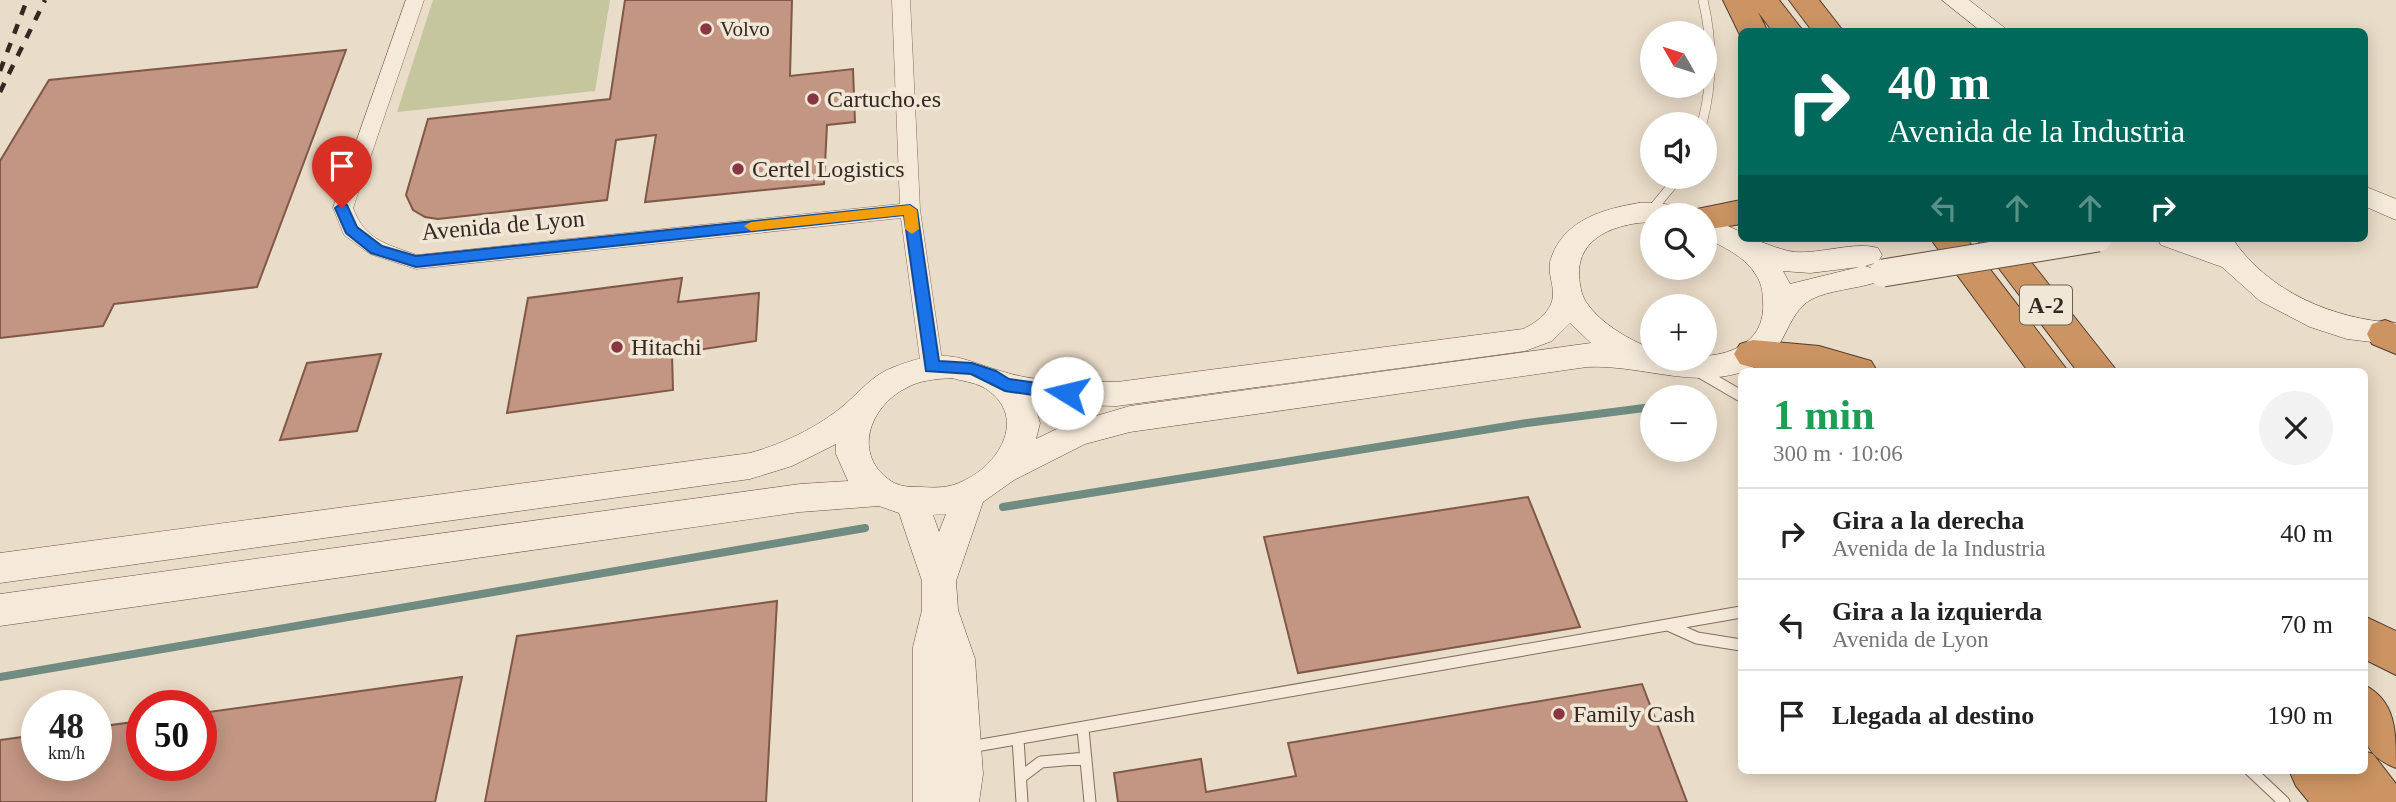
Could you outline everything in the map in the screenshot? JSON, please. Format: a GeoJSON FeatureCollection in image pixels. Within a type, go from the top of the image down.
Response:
{"type":"FeatureCollection","features":[{"type":"Feature","properties":{"kind":"highway"},"geometry":{"type":"LineString","coordinates":[[1738,0],[1751,28]]}},
{"type":"Feature","properties":{"kind":"highway"},"geometry":{"type":"LineString","coordinates":[[1765,0],[1786,28]]}},
{"type":"Feature","properties":{"kind":"highway"},"geometry":{"type":"LineString","coordinates":[[1804,0],[1826,28]]}},
{"type":"Feature","properties":{"kind":"highway"},"geometry":{"type":"LineString","coordinates":[[1717,216],[1738,212]]}},
{"type":"Feature","properties":{"kind":"highway","name":"A-2"},"geometry":{"type":"LineString","coordinates":[[1950,242],[2047,368]]}},
{"type":"Feature","properties":{"kind":"highway","name":"A-2"},"geometry":{"type":"LineString","coordinates":[[1996,242],[2096,368]]}},
{"type":"Feature","properties":{"kind":"highway"},"geometry":{"type":"LineString","coordinates":[[2051,311],[2117,368]]}},
{"type":"Feature","properties":{"kind":"highway"},"geometry":{"type":"LineString","coordinates":[[1753,354],[1829,361],[1849,368]]}},
{"type":"Feature","properties":{"kind":"highway"},"geometry":{"type":"LineString","coordinates":[[2368,638],[2396,655]]}},
{"type":"Feature","properties":{"kind":"highway"},"geometry":{"type":"LineString","coordinates":[[2368,711],[2396,746]]}},
{"type":"Feature","properties":{"kind":"highway"},"geometry":{"type":"LineString","coordinates":[[2316,774],[2339,802]]}},
{"type":"Feature","properties":{"kind":"highway"},"geometry":{"type":"LineString","coordinates":[[2359,774],[2380,802]]}},
{"type":"Feature","properties":{"kind":"main road"},"geometry":{"type":"LineString","coordinates":[[1954,0],[1992,28]]}},
{"type":"Feature","properties":{"kind":"main road"},"geometry":{"type":"LineString","coordinates":[[2368,197],[2396,210]]}},
{"type":"Feature","properties":{"kind":"main road"},"geometry":{"type":"LineString","coordinates":[[1640,216],[1609,218],[1578,236],[1566,253],[1562,274],[1567,296],[1585,322],[1614,345],[1640,356]]}},
{"type":"Feature","properties":{"kind":"main road"},"geometry":{"type":"LineString","coordinates":[[1717,232],[1752,251],[1784,262],[1802,264],[1875,264],[2064,242]]}},
{"type":"Feature","properties":{"kind":"main road"},"geometry":{"type":"LineString","coordinates":[[1779,314],[1801,291],[1946,242]]}},
{"type":"Feature","properties":{"kind":"main road"},"geometry":{"type":"LineString","coordinates":[[2192,242],[2224,248],[2258,285],[2297,309],[2340,326],[2392,336]]}},
{"type":"Feature","properties":{"kind":"main road"},"geometry":{"type":"LineString","coordinates":[[1717,366],[1753,354],[1773,334],[1779,314],[1778,293],[1769,271],[1752,251]]}},
{"type":"Feature","properties":{"kind":"main road"},"geometry":{"type":"LineString","coordinates":[[1005,385],[1067,393],[1117,394],[1525,340],[1541,335],[1553,326],[1562,314],[1567,296]]}},
{"type":"Feature","properties":{"kind":"main road"},"geometry":{"type":"LineString","coordinates":[[0,610],[800,498],[896,497],[934,503],[969,495],[985,487],[1006,469],[1076,434],[1130,419],[1587,355],[1612,354],[1640,359]]}},
{"type":"Feature","properties":{"kind":"main road"},"geometry":{"type":"LineString","coordinates":[[0,568],[750,466],[800,450],[835,430],[879,389],[904,375],[932,367],[972,369],[990,375],[1005,385],[1017,399],[1023,415],[1024,433],[1018,452],[1006,469]]}},
{"type":"Feature","properties":{"kind":"main road"},"geometry":{"type":"LineString","coordinates":[[860,409],[851,432],[851,455],[862,476],[896,497],[939,596],[957,659],[964,774],[959,802]]}},
{"type":"Feature","properties":{"kind":"main road"},"geometry":{"type":"LineString","coordinates":[[933,802],[931,647],[939,596],[969,495]]}},
{"type":"Feature","properties":{"kind":"main road"},"geometry":{"type":"LineString","coordinates":[[931,647],[945,670],[947,746],[963,748]]}},
{"type":"Feature","properties":{"kind":"street","name":"Avenida de Lyon"},"geometry":{"type":"LineString","coordinates":[[415,0],[342,208],[351,230],[377,249],[416,262],[910,210]]}},
{"type":"Feature","properties":{"kind":"street"},"geometry":{"type":"LineString","coordinates":[[901,0],[910,210],[932,367]]}},
{"type":"Feature","properties":{"kind":"lane"},"geometry":{"type":"LineString","coordinates":[[1703,0],[1712,44],[1712,66],[1704,112]]}},
{"type":"Feature","properties":{"kind":"lane"},"geometry":{"type":"LineString","coordinates":[[1698,371],[1738,394]]}},
{"type":"Feature","properties":{"kind":"lane"},"geometry":{"type":"LineString","coordinates":[[963,748],[1738,613]]}},
{"type":"Feature","properties":{"kind":"lane"},"geometry":{"type":"LineString","coordinates":[[1668,625],[1697,638],[1738,645]]}},
{"type":"Feature","properties":{"kind":"lane"},"geometry":{"type":"LineString","coordinates":[[1083,729],[1090,802]]}},
{"type":"Feature","properties":{"kind":"lane"},"geometry":{"type":"LineString","coordinates":[[1018,739],[1022,802]]}},
{"type":"Feature","properties":{"kind":"lane"},"geometry":{"type":"LineString","coordinates":[[1021,777],[1041,762],[1062,758],[1086,758]]}},
{"type":"Feature","properties":{"kind":"lane"},"geometry":{"type":"LineString","coordinates":[[2254,774],[2284,802]]}},
{"type":"Feature","properties":{"kind":"green space"},"geometry":{"type":"Polygon","coordinates":[[[433,0],[610,0],[595,91],[397,112],[433,0]]]}},
{"type":"Feature","properties":{"kind":"building"},"geometry":{"type":"Polygon","coordinates":[[[625,0],[792,0],[790,76],[853,69],[855,122],[827,125],[824,184],[645,202],[656,135],[616,140],[607,200],[438,219],[425,217],[413,210],[406,195],[428,119],[610,99],[625,0]]]}},
{"type":"Feature","properties":{"kind":"building"},"geometry":{"type":"Polygon","coordinates":[[[346,50],[257,287],[114,304],[103,326],[0,338],[0,161],[49,80],[346,50]]]}},
{"type":"Feature","properties":{"kind":"building","name":"Hitachi"},"geometry":{"type":"Polygon","coordinates":[[[682,278],[678,302],[759,293],[756,341],[672,354],[673,390],[507,413],[528,298],[682,278]]]}},
{"type":"Feature","properties":{"kind":"building"},"geometry":{"type":"Polygon","coordinates":[[[381,354],[357,431],[280,440],[307,363],[381,354]]]}},
{"type":"Feature","properties":{"kind":"building"},"geometry":{"type":"Polygon","coordinates":[[[1528,497],[1580,627],[1298,673],[1264,537],[1528,497]]]}},
{"type":"Feature","properties":{"kind":"building"},"geometry":{"type":"Polygon","coordinates":[[[777,601],[766,802],[485,802],[517,636],[777,601]]]}},
{"type":"Feature","properties":{"kind":"building"},"geometry":{"type":"Polygon","coordinates":[[[462,677],[435,802],[0,802],[0,740],[21,737],[21,781],[112,781],[112,725],[126,723],[126,781],[217,781],[217,711],[462,677]]]}},
{"type":"Feature","properties":{"kind":"building","name":"Family Cash"},"geometry":{"type":"Polygon","coordinates":[[[1642,684],[1687,802],[1118,802],[1114,773],[1201,759],[1206,792],[1296,776],[1288,743],[1642,684]]]}},
{"type":"Feature","properties":{"kind":"waterway"},"geometry":{"type":"LineString","coordinates":[[1003,507],[1527,423],[1640,409]]}},
{"type":"Feature","properties":{"kind":"waterway"},"geometry":{"type":"LineString","coordinates":[[0,677],[865,528]]}},
{"type":"Feature","properties":{"kind":"railway"},"geometry":{"type":"LineString","coordinates":[[0,71],[27,0]]}},
{"type":"Feature","properties":{"kind":"railway"},"geometry":{"type":"LineString","coordinates":[[0,92],[45,0]]}},
{"type":"Feature","properties":{"kind":"slow traffic"},"geometry":{"type":"LineString","coordinates":[[751,226],[910,210],[912,229]]}},
{"type":"Feature","properties":{"kind":"place","name":"Volvo"},"geometry":{"type":"Point","coordinates":[706,29]}},
{"type":"Feature","properties":{"kind":"place","name":"Cartucho.es"},"geometry":{"type":"Point","coordinates":[813,99]}},
{"type":"Feature","properties":{"kind":"place","name":"Certel Logistics"},"geometry":{"type":"Point","coordinates":[738,169]}},
{"type":"Feature","properties":{"kind":"place","name":"Hitachi"},"geometry":{"type":"Point","coordinates":[617,347]}},
{"type":"Feature","properties":{"kind":"place","name":"Family Cash"},"geometry":{"type":"Point","coordinates":[1559,714]}},
{"type":"Feature","properties":{"kind":"route"},"geometry":{"type":"LineString","coordinates":[[342,208],[351,230],[377,249],[416,262],[910,210],[920,297],[932,367],[972,369],[990,375],[1005,385],[1067,393]]}}]}
